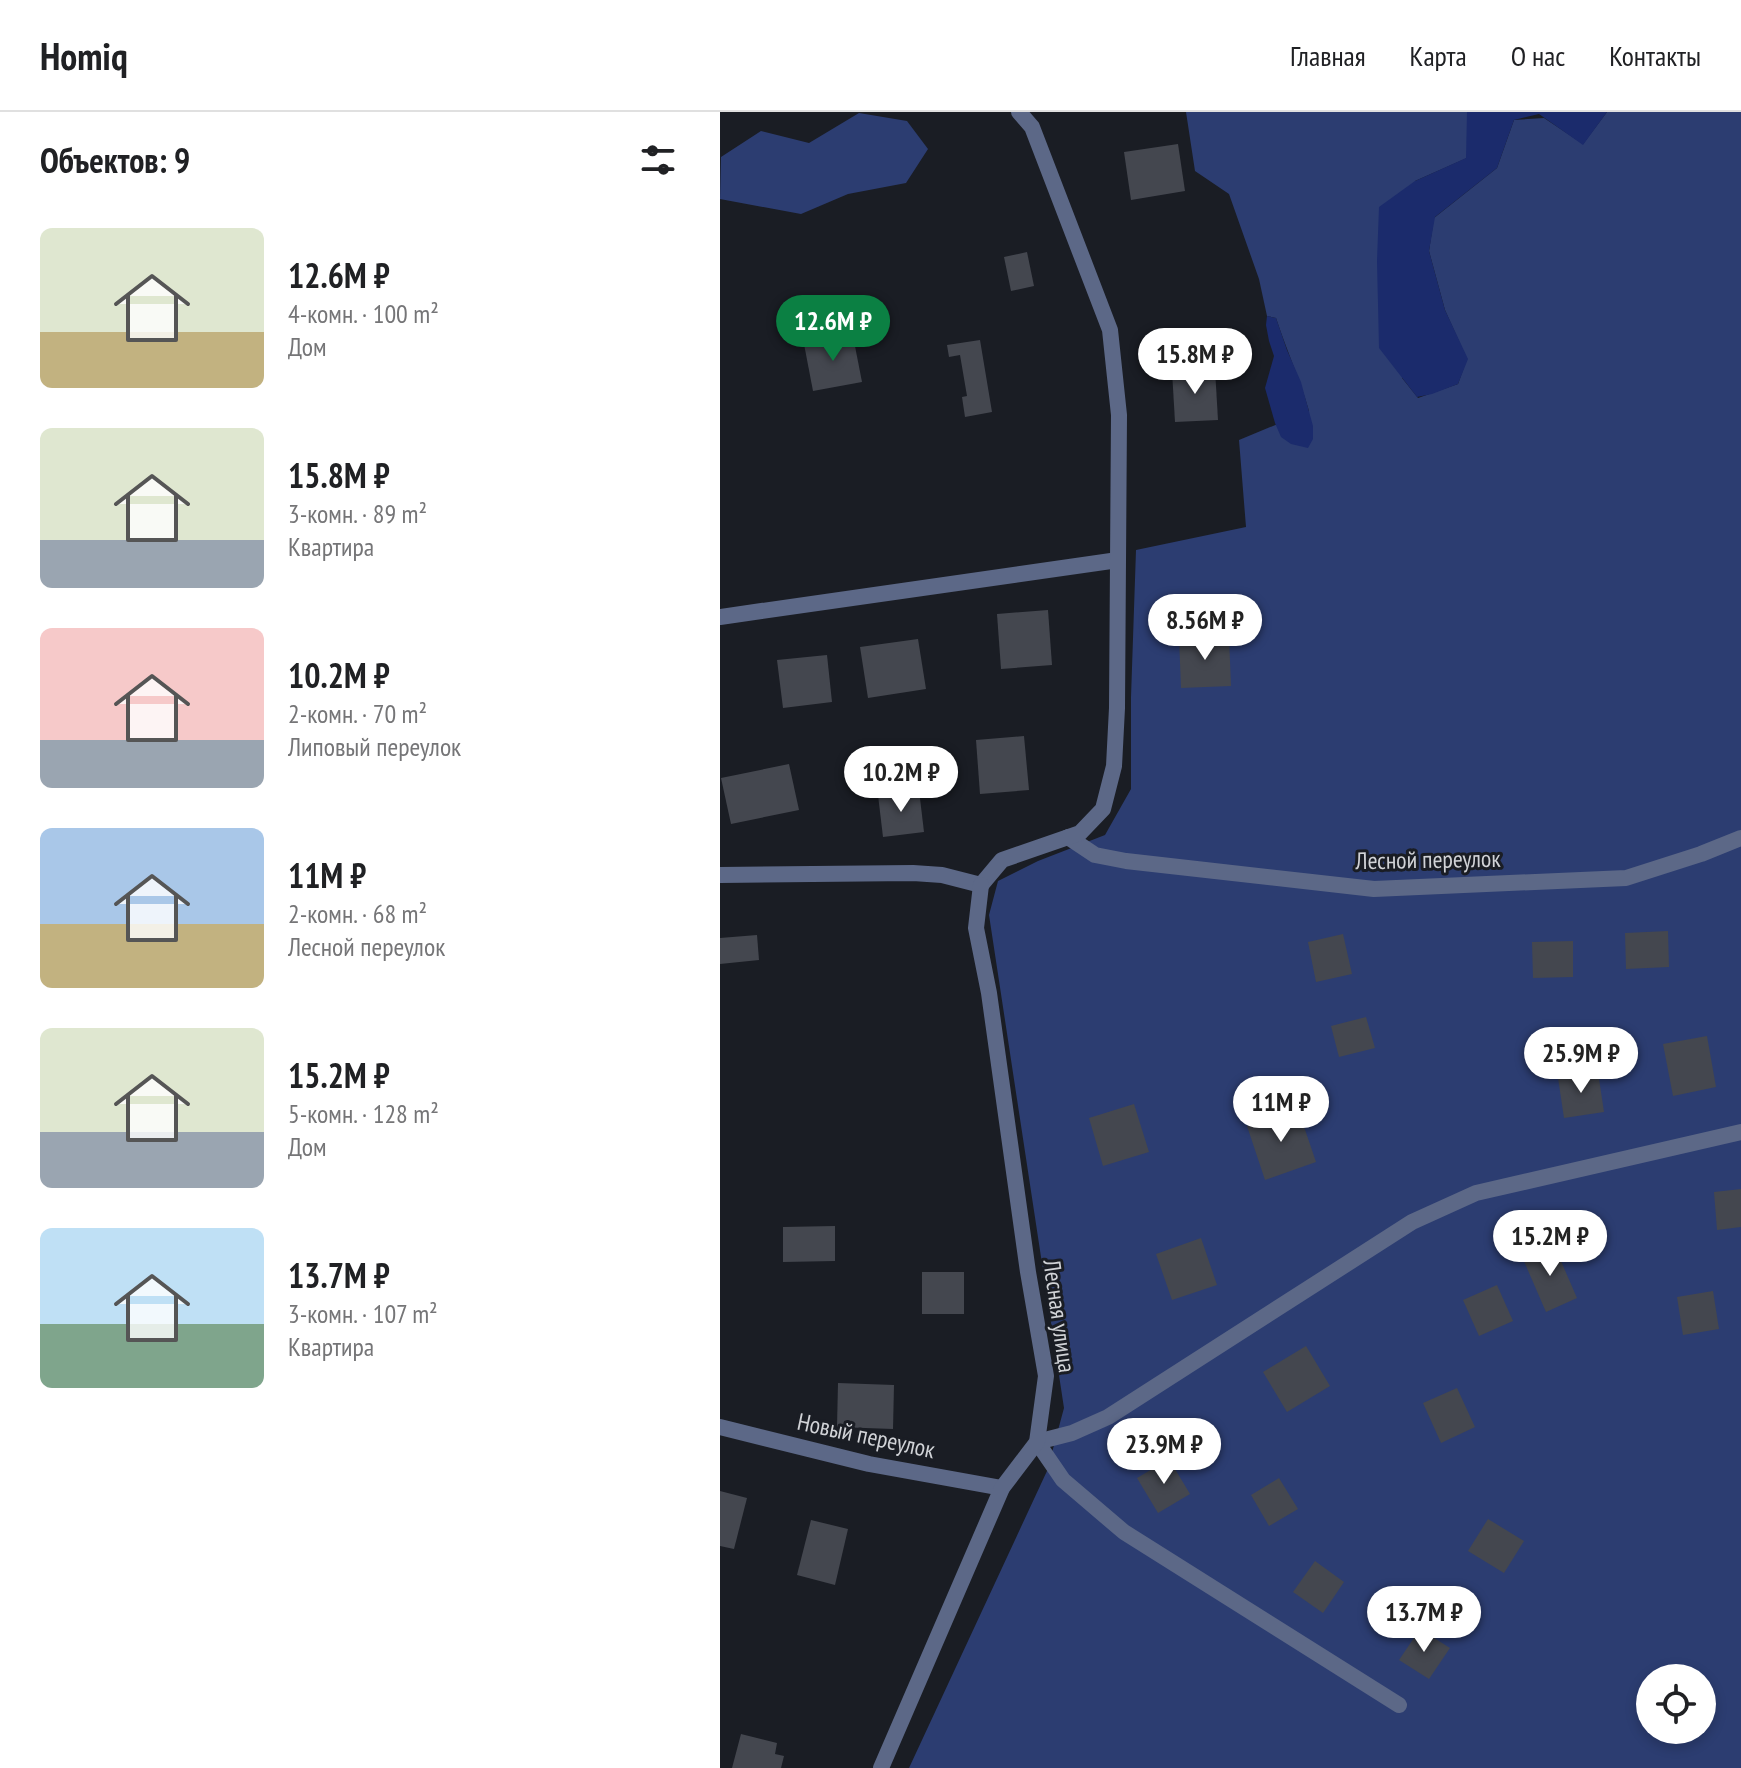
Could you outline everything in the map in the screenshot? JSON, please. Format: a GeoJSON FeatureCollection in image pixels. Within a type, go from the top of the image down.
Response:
{"type":"FeatureCollection","features":[{"type":"Feature","properties":{"kind":"street"},"geometry":{"type":"LineString","coordinates":[[720,875],[913,873],[942,875],[981,885],[1002,860],[1080,833],[1103,809],[1114,766],[1117,708],[1119,415],[1110,330],[1032,127],[1019,112]]}},
{"type":"Feature","properties":{"kind":"street"},"geometry":{"type":"LineString","coordinates":[[720,617],[1118,560]]}},
{"type":"Feature","properties":{"kind":"street","name":"Лесной переулок"},"geometry":{"type":"LineString","coordinates":[[1068,837],[1095,855],[1126,861],[1374,889],[1626,878],[1741,838]]}},
{"type":"Feature","properties":{"kind":"street","name":"Лесная улица"},"geometry":{"type":"LineString","coordinates":[[881,1768],[1002,1488],[1037,1442],[1046,1376],[1028,1272],[989,993],[976,928],[981,885]]}},
{"type":"Feature","properties":{"kind":"street"},"geometry":{"type":"LineString","coordinates":[[1399,1705],[1124,1532],[1063,1480],[1037,1442],[1072,1433],[1108,1417],[1412,1222],[1476,1193],[1741,1132]]}},
{"type":"Feature","properties":{"kind":"street","name":"Новый переулок"},"geometry":{"type":"LineString","coordinates":[[720,1427],[869,1464],[1002,1488]]}},
{"type":"Feature","properties":{"kind":"shaded area"},"geometry":{"type":"Polygon","coordinates":[[[1186,112],[1467,112],[1467,158],[1415,181],[1402,378],[1418,398],[1458,384],[1467,359],[1445,310],[1429,251],[1434,218],[1497,168],[1514,120],[1544,118],[1583,144],[1607,112],[1741,112],[1741,1768],[909,1768],[1047,1471],[1064,1408],[989,915],[998,881],[1038,861],[1105,835],[1131,789],[1136,550],[1246,527],[1239,440],[1309,411],[1276,318],[1267,316],[1259,279],[1229,194],[1195,171],[1186,112]]]}},
{"type":"Feature","properties":{"kind":"shaded area"},"geometry":{"type":"Polygon","coordinates":[[[1467,112],[1607,112],[1583,145],[1539,114],[1514,120],[1497,168],[1435,217],[1429,251],[1445,310],[1468,359],[1458,384],[1417,397],[1379,348],[1379,207],[1415,181],[1466,158],[1467,112]]]}},
{"type":"Feature","properties":{"kind":"shaded area"},"geometry":{"type":"Polygon","coordinates":[[[859,113],[907,121],[928,149],[906,183],[848,194],[801,214],[720,199],[721,157],[761,131],[809,143],[859,113]]]}},
{"type":"Feature","properties":{"kind":"shaded area"},"geometry":{"type":"Polygon","coordinates":[[[1267,316],[1276,318],[1301,382],[1313,426],[1313,439],[1308,448],[1291,444],[1281,437],[1275,423],[1265,388],[1274,356],[1266,325],[1267,316]]]}},
{"type":"Feature","properties":{"kind":"building"},"geometry":{"type":"Polygon","coordinates":[[[1178,144],[1185,191],[1131,200],[1124,152],[1178,144]]]}},
{"type":"Feature","properties":{"kind":"building"},"geometry":{"type":"Polygon","coordinates":[[[1027,252],[1034,286],[1011,291],[1004,257],[1027,252]]]}},
{"type":"Feature","properties":{"kind":"building"},"geometry":{"type":"Polygon","coordinates":[[[853,336],[862,382],[813,391],[804,344],[853,336]]]}},
{"type":"Feature","properties":{"kind":"building"},"geometry":{"type":"Polygon","coordinates":[[[980,340],[992,412],[965,417],[962,397],[967,396],[960,355],[949,357],[947,345],[980,340]]]}},
{"type":"Feature","properties":{"kind":"building"},"geometry":{"type":"Polygon","coordinates":[[[1215,369],[1218,420],[1175,422],[1172,371],[1215,369]]]}},
{"type":"Feature","properties":{"kind":"building"},"geometry":{"type":"Polygon","coordinates":[[[1048,610],[1052,665],[1001,669],[997,614],[1048,610]]]}},
{"type":"Feature","properties":{"kind":"building"},"geometry":{"type":"Polygon","coordinates":[[[1229,636],[1231,686],[1181,688],[1179,637],[1229,636]]]}},
{"type":"Feature","properties":{"kind":"building"},"geometry":{"type":"Polygon","coordinates":[[[918,639],[926,689],[868,698],[860,647],[918,639]]]}},
{"type":"Feature","properties":{"kind":"building"},"geometry":{"type":"Polygon","coordinates":[[[827,655],[832,702],[783,708],[777,660],[827,655]]]}},
{"type":"Feature","properties":{"kind":"building"},"geometry":{"type":"Polygon","coordinates":[[[1024,736],[1029,790],[980,794],[976,740],[1024,736]]]}},
{"type":"Feature","properties":{"kind":"building"},"geometry":{"type":"Polygon","coordinates":[[[789,764],[799,810],[731,824],[721,778],[789,764]]]}},
{"type":"Feature","properties":{"kind":"building"},"geometry":{"type":"Polygon","coordinates":[[[919,790],[924,832],[883,837],[878,795],[919,790]]]}},
{"type":"Feature","properties":{"kind":"building"},"geometry":{"type":"Polygon","coordinates":[[[1668,931],[1669,967],[1626,969],[1625,933],[1668,931]]]}},
{"type":"Feature","properties":{"kind":"building"},"geometry":{"type":"Polygon","coordinates":[[[1343,934],[1352,974],[1316,982],[1308,942],[1343,934]]]}},
{"type":"Feature","properties":{"kind":"building"},"geometry":{"type":"Polygon","coordinates":[[[757,935],[759,960],[720,964],[720,938],[757,935]]]}},
{"type":"Feature","properties":{"kind":"building"},"geometry":{"type":"Polygon","coordinates":[[[1573,941],[1573,977],[1533,978],[1532,942],[1573,941]]]}},
{"type":"Feature","properties":{"kind":"building"},"geometry":{"type":"Polygon","coordinates":[[[1366,1017],[1375,1048],[1339,1057],[1331,1026],[1366,1017]]]}},
{"type":"Feature","properties":{"kind":"building"},"geometry":{"type":"Polygon","coordinates":[[[1707,1036],[1716,1087],[1673,1096],[1663,1044],[1707,1036]]]}},
{"type":"Feature","properties":{"kind":"building"},"geometry":{"type":"Polygon","coordinates":[[[1598,1072],[1604,1112],[1564,1118],[1558,1078],[1598,1072]]]}},
{"type":"Feature","properties":{"kind":"building"},"geometry":{"type":"Polygon","coordinates":[[[1134,1104],[1149,1152],[1103,1166],[1089,1118],[1134,1104]]]}},
{"type":"Feature","properties":{"kind":"building"},"geometry":{"type":"Polygon","coordinates":[[[1298,1109],[1316,1162],[1265,1180],[1247,1126],[1298,1109]]]}},
{"type":"Feature","properties":{"kind":"building"},"geometry":{"type":"Polygon","coordinates":[[[1741,1189],[1741,1227],[1717,1230],[1714,1192],[1741,1189]]]}},
{"type":"Feature","properties":{"kind":"building"},"geometry":{"type":"Polygon","coordinates":[[[835,1226],[835,1261],[783,1262],[783,1227],[835,1226]]]}},
{"type":"Feature","properties":{"kind":"building"},"geometry":{"type":"Polygon","coordinates":[[[1201,1238],[1217,1285],[1172,1300],[1156,1254],[1201,1238]]]}},
{"type":"Feature","properties":{"kind":"building"},"geometry":{"type":"Polygon","coordinates":[[[1554,1245],[1577,1298],[1546,1312],[1523,1259],[1554,1245]]]}},
{"type":"Feature","properties":{"kind":"building"},"geometry":{"type":"Polygon","coordinates":[[[922,1272],[964,1272],[964,1314],[922,1314],[922,1272]]]}},
{"type":"Feature","properties":{"kind":"building"},"geometry":{"type":"Polygon","coordinates":[[[1497,1285],[1513,1321],[1479,1336],[1463,1300],[1497,1285]]]}},
{"type":"Feature","properties":{"kind":"building"},"geometry":{"type":"Polygon","coordinates":[[[1713,1291],[1719,1329],[1683,1335],[1677,1297],[1713,1291]]]}},
{"type":"Feature","properties":{"kind":"building"},"geometry":{"type":"Polygon","coordinates":[[[1306,1346],[1330,1386],[1287,1412],[1263,1372],[1306,1346]]]}},
{"type":"Feature","properties":{"kind":"building"},"geometry":{"type":"Polygon","coordinates":[[[838,1383],[894,1385],[893,1429],[837,1427],[838,1383]]]}},
{"type":"Feature","properties":{"kind":"building"},"geometry":{"type":"Polygon","coordinates":[[[1457,1388],[1475,1427],[1441,1443],[1423,1403],[1457,1388]]]}},
{"type":"Feature","properties":{"kind":"building"},"geometry":{"type":"Polygon","coordinates":[[[1169,1459],[1190,1494],[1158,1513],[1137,1478],[1169,1459]]]}},
{"type":"Feature","properties":{"kind":"building"},"geometry":{"type":"Polygon","coordinates":[[[1279,1478],[1298,1509],[1269,1526],[1251,1495],[1279,1478]]]}},
{"type":"Feature","properties":{"kind":"building"},"geometry":{"type":"Polygon","coordinates":[[[720,1491],[747,1498],[734,1549],[720,1546],[720,1491]]]}},
{"type":"Feature","properties":{"kind":"building"},"geometry":{"type":"Polygon","coordinates":[[[1488,1519],[1524,1541],[1504,1573],[1468,1551],[1488,1519]]]}},
{"type":"Feature","properties":{"kind":"building"},"geometry":{"type":"Polygon","coordinates":[[[811,1520],[848,1529],[835,1585],[797,1575],[811,1520]]]}},
{"type":"Feature","properties":{"kind":"building"},"geometry":{"type":"Polygon","coordinates":[[[1315,1561],[1344,1582],[1323,1613],[1293,1592],[1315,1561]]]}},
{"type":"Feature","properties":{"kind":"building"},"geometry":{"type":"Polygon","coordinates":[[[1420,1629],[1450,1648],[1429,1679],[1399,1660],[1420,1629]]]}},
{"type":"Feature","properties":{"kind":"building"},"geometry":{"type":"Polygon","coordinates":[[[741,1734],[777,1743],[775,1754],[784,1756],[781,1768],[732,1768],[741,1734]]]}}]}
